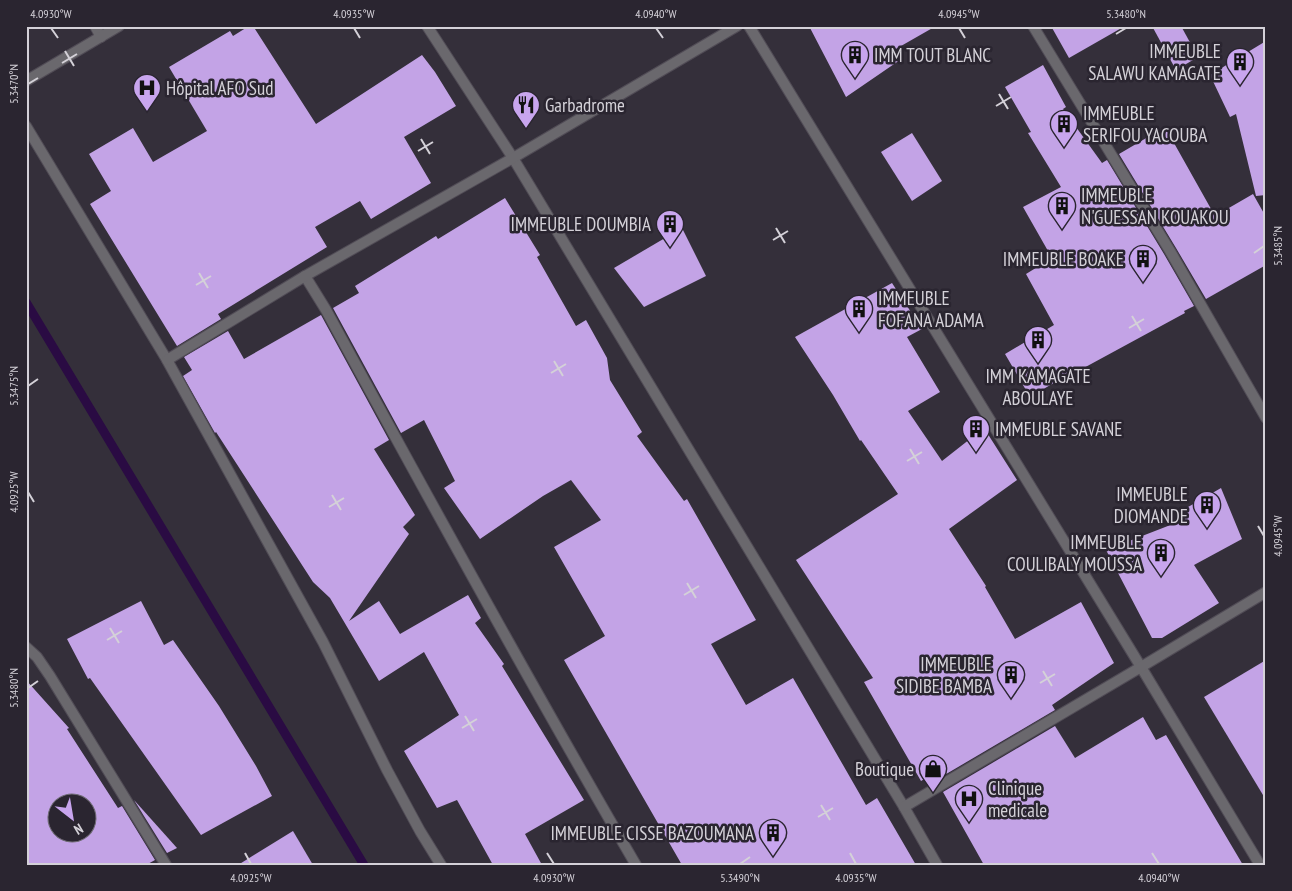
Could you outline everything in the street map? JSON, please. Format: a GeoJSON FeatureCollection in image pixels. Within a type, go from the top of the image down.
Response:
{"type":"FeatureCollection","features":[{"type":"Feature","properties":{"kind":"street"},"geometry":{"type":"LineString","coordinates":[[96,26],[102,37]]}},
{"type":"Feature","properties":{"kind":"street"},"geometry":{"type":"LineString","coordinates":[[26,81],[120,26]]}},
{"type":"Feature","properties":{"kind":"street"},"geometry":{"type":"LineString","coordinates":[[427,26],[514,158],[937,865]]}},
{"type":"Feature","properties":{"kind":"street"},"geometry":{"type":"LineString","coordinates":[[167,360],[305,276],[514,158],[737,26]]}},
{"type":"Feature","properties":{"kind":"street"},"geometry":{"type":"LineString","coordinates":[[749,26],[1260,865]]}},
{"type":"Feature","properties":{"kind":"street"},"geometry":{"type":"LineString","coordinates":[[1033,26],[1170,251],[1266,418]]}},
{"type":"Feature","properties":{"kind":"street"},"geometry":{"type":"LineString","coordinates":[[26,126],[167,360],[323,642],[387,770],[441,865]]}},
{"type":"Feature","properties":{"kind":"street"},"geometry":{"type":"LineString","coordinates":[[305,276],[326,310],[501,627],[636,865]]}},
{"type":"Feature","properties":{"kind":"street"},"geometry":{"type":"LineString","coordinates":[[904,807],[1266,592]]}},
{"type":"Feature","properties":{"kind":"street"},"geometry":{"type":"LineString","coordinates":[[26,647],[37,657],[50,676],[166,865]]}},
{"type":"Feature","properties":{"kind":"building"},"geometry":{"type":"Polygon","coordinates":[[[249,26],[253,26],[316,124],[422,55],[456,106],[404,137],[431,183],[371,219],[360,201],[315,227],[327,247],[218,314],[221,319],[177,346],[90,204],[111,191],[89,154],[133,128],[153,162],[207,131],[169,67],[230,31],[233,36],[249,26]]]}},
{"type":"Feature","properties":{"kind":"building","name":"IMM TOUT BLANC"},"geometry":{"type":"Polygon","coordinates":[[[809,26],[936,26],[894,50],[900,60],[846,97],[809,26]]]}},
{"type":"Feature","properties":{"kind":"building"},"geometry":{"type":"Polygon","coordinates":[[[1051,26],[1125,26],[1069,58],[1051,26]]]}},
{"type":"Feature","properties":{"kind":"building"},"geometry":{"type":"Polygon","coordinates":[[[1152,26],[1181,26],[1198,57],[1176,70],[1152,26]]]}},
{"type":"Feature","properties":{"kind":"building"},"geometry":{"type":"Polygon","coordinates":[[[1266,41],[1266,195],[1256,196],[1236,114],[1230,117],[1210,75],[1266,41]]]}},
{"type":"Feature","properties":{"kind":"building"},"geometry":{"type":"Polygon","coordinates":[[[1043,65],[1066,107],[1063,109],[1102,163],[1107,160],[1194,306],[1184,311],[1185,313],[1080,370],[1079,368],[1030,397],[1005,354],[1054,325],[1026,274],[1052,258],[1023,207],[1061,187],[1028,133],[1031,132],[1005,87],[1043,65]]]}},
{"type":"Feature","properties":{"kind":"building"},"geometry":{"type":"Polygon","coordinates":[[[1165,127],[1215,216],[1253,194],[1266,217],[1266,265],[1206,299],[1119,154],[1165,127]]]}},
{"type":"Feature","properties":{"kind":"building"},"geometry":{"type":"Polygon","coordinates":[[[912,133],[942,181],[912,201],[881,152],[912,133]]]}},
{"type":"Feature","properties":{"kind":"building"},"geometry":{"type":"Polygon","coordinates":[[[505,198],[540,255],[537,257],[576,326],[586,320],[607,358],[610,380],[642,432],[637,436],[684,501],[687,499],[756,620],[711,644],[746,705],[793,678],[866,805],[877,798],[916,865],[682,865],[564,660],[605,636],[554,547],[601,520],[571,480],[543,496],[480,539],[444,488],[455,481],[424,420],[401,433],[333,308],[359,293],[355,286],[436,236],[438,239],[505,198]]]}},
{"type":"Feature","properties":{"kind":"building","name":"IMMEUBLE DOUMBIA"},"geometry":{"type":"Polygon","coordinates":[[[682,228],[706,276],[644,307],[614,268],[682,228]]]}},
{"type":"Feature","properties":{"kind":"building"},"geometry":{"type":"Polygon","coordinates":[[[892,283],[922,329],[907,337],[940,392],[908,411],[942,461],[984,428],[1017,480],[949,529],[986,586],[1015,639],[1081,602],[1114,663],[1052,705],[1055,710],[936,780],[933,774],[921,781],[864,682],[873,678],[796,560],[898,494],[860,441],[795,337],[892,283]]]}},
{"type":"Feature","properties":{"kind":"building"},"geometry":{"type":"Polygon","coordinates":[[[321,315],[389,440],[374,449],[415,515],[403,527],[409,534],[349,621],[379,601],[400,634],[468,595],[481,618],[475,623],[504,664],[502,666],[584,800],[525,834],[542,865],[493,865],[457,800],[437,808],[404,751],[459,715],[424,652],[379,681],[330,598],[313,582],[215,433],[183,376],[192,370],[184,357],[228,331],[244,359],[321,315]]]}},
{"type":"Feature","properties":{"kind":"building","name":"IMMEUBLE COULIBALY MOUSSA"},"geometry":{"type":"Polygon","coordinates":[[[1221,488],[1242,539],[1194,565],[1219,603],[1162,638],[1152,638],[1106,550],[1173,524],[1169,518],[1221,488]]]}},
{"type":"Feature","properties":{"kind":"building"},"geometry":{"type":"Polygon","coordinates":[[[141,601],[164,645],[173,640],[219,706],[272,796],[201,835],[90,678],[88,679],[67,639],[141,601]]]}},
{"type":"Feature","properties":{"kind":"building"},"geometry":{"type":"Polygon","coordinates":[[[1266,660],[1266,800],[1204,697],[1266,660]]]}},
{"type":"Feature","properties":{"kind":"building"},"geometry":{"type":"Polygon","coordinates":[[[26,680],[69,728],[67,729],[118,808],[122,806],[155,860],[146,865],[26,865],[26,680]]]}},
{"type":"Feature","properties":{"kind":"building"},"geometry":{"type":"Polygon","coordinates":[[[1143,717],[1156,740],[1166,735],[1243,865],[984,865],[943,792],[1055,726],[1075,758],[1143,717]]]}},
{"type":"Feature","properties":{"kind":"building"},"geometry":{"type":"Polygon","coordinates":[[[134,800],[177,848],[167,853],[134,800]]]}},
{"type":"Feature","properties":{"kind":"building"},"geometry":{"type":"Polygon","coordinates":[[[293,831],[313,865],[238,865],[293,831]]]}},
{"type":"Feature","properties":{"kind":"waterway"},"geometry":{"type":"LineString","coordinates":[[26,302],[364,865]]}},
{"type":"Feature","properties":{"kind":"place","name":"IMM TOUT BLANC"},"geometry":{"type":"Point","coordinates":[855,79]}},
{"type":"Feature","properties":{"kind":"place","name":"IMMEUBLE SALAWU KAMAGATE"},"geometry":{"type":"Point","coordinates":[1240,86]}},
{"type":"Feature","properties":{"kind":"place","name":"Hôpital AFO Sud"},"geometry":{"type":"Point","coordinates":[147,112]}},
{"type":"Feature","properties":{"kind":"place","name":"Garbadrome"},"geometry":{"type":"Point","coordinates":[526,129]}},
{"type":"Feature","properties":{"kind":"place","name":"IMMEUBLE SERIFOU YACOUBA"},"geometry":{"type":"Point","coordinates":[1064,148]}},
{"type":"Feature","properties":{"kind":"place","name":"IMMEUBLE N'GUESSAN KOUAKOU"},"geometry":{"type":"Point","coordinates":[1062,230]}},
{"type":"Feature","properties":{"kind":"place","name":"IMMEUBLE DOUMBIA"},"geometry":{"type":"Point","coordinates":[670,248]}},
{"type":"Feature","properties":{"kind":"place","name":"IMMEUBLE BOAKE"},"geometry":{"type":"Point","coordinates":[1143,283]}},
{"type":"Feature","properties":{"kind":"place","name":"IMMEUBLE FOFANA ADAMA"},"geometry":{"type":"Point","coordinates":[859,333]}},
{"type":"Feature","properties":{"kind":"place","name":"IMM KAMAGATE ABOULAYE"},"geometry":{"type":"Point","coordinates":[1038,364]}},
{"type":"Feature","properties":{"kind":"place","name":"IMMEUBLE SAVANE"},"geometry":{"type":"Point","coordinates":[976,453]}},
{"type":"Feature","properties":{"kind":"place","name":"IMMEUBLE DIOMANDE"},"geometry":{"type":"Point","coordinates":[1207,529]}},
{"type":"Feature","properties":{"kind":"place","name":"IMMEUBLE COULIBALY MOUSSA"},"geometry":{"type":"Point","coordinates":[1161,577]}},
{"type":"Feature","properties":{"kind":"place","name":"IMMEUBLE SIDIBE BAMBA"},"geometry":{"type":"Point","coordinates":[1011,699]}},
{"type":"Feature","properties":{"kind":"place","name":"Boutique"},"geometry":{"type":"Point","coordinates":[933,793]}},
{"type":"Feature","properties":{"kind":"place","name":"Clinique medicale"},"geometry":{"type":"Point","coordinates":[969,823]}},
{"type":"Feature","properties":{"kind":"place","name":"IMMEUBLE CISSE BAZOUMANA"},"geometry":{"type":"Point","coordinates":[773,857]}}]}
